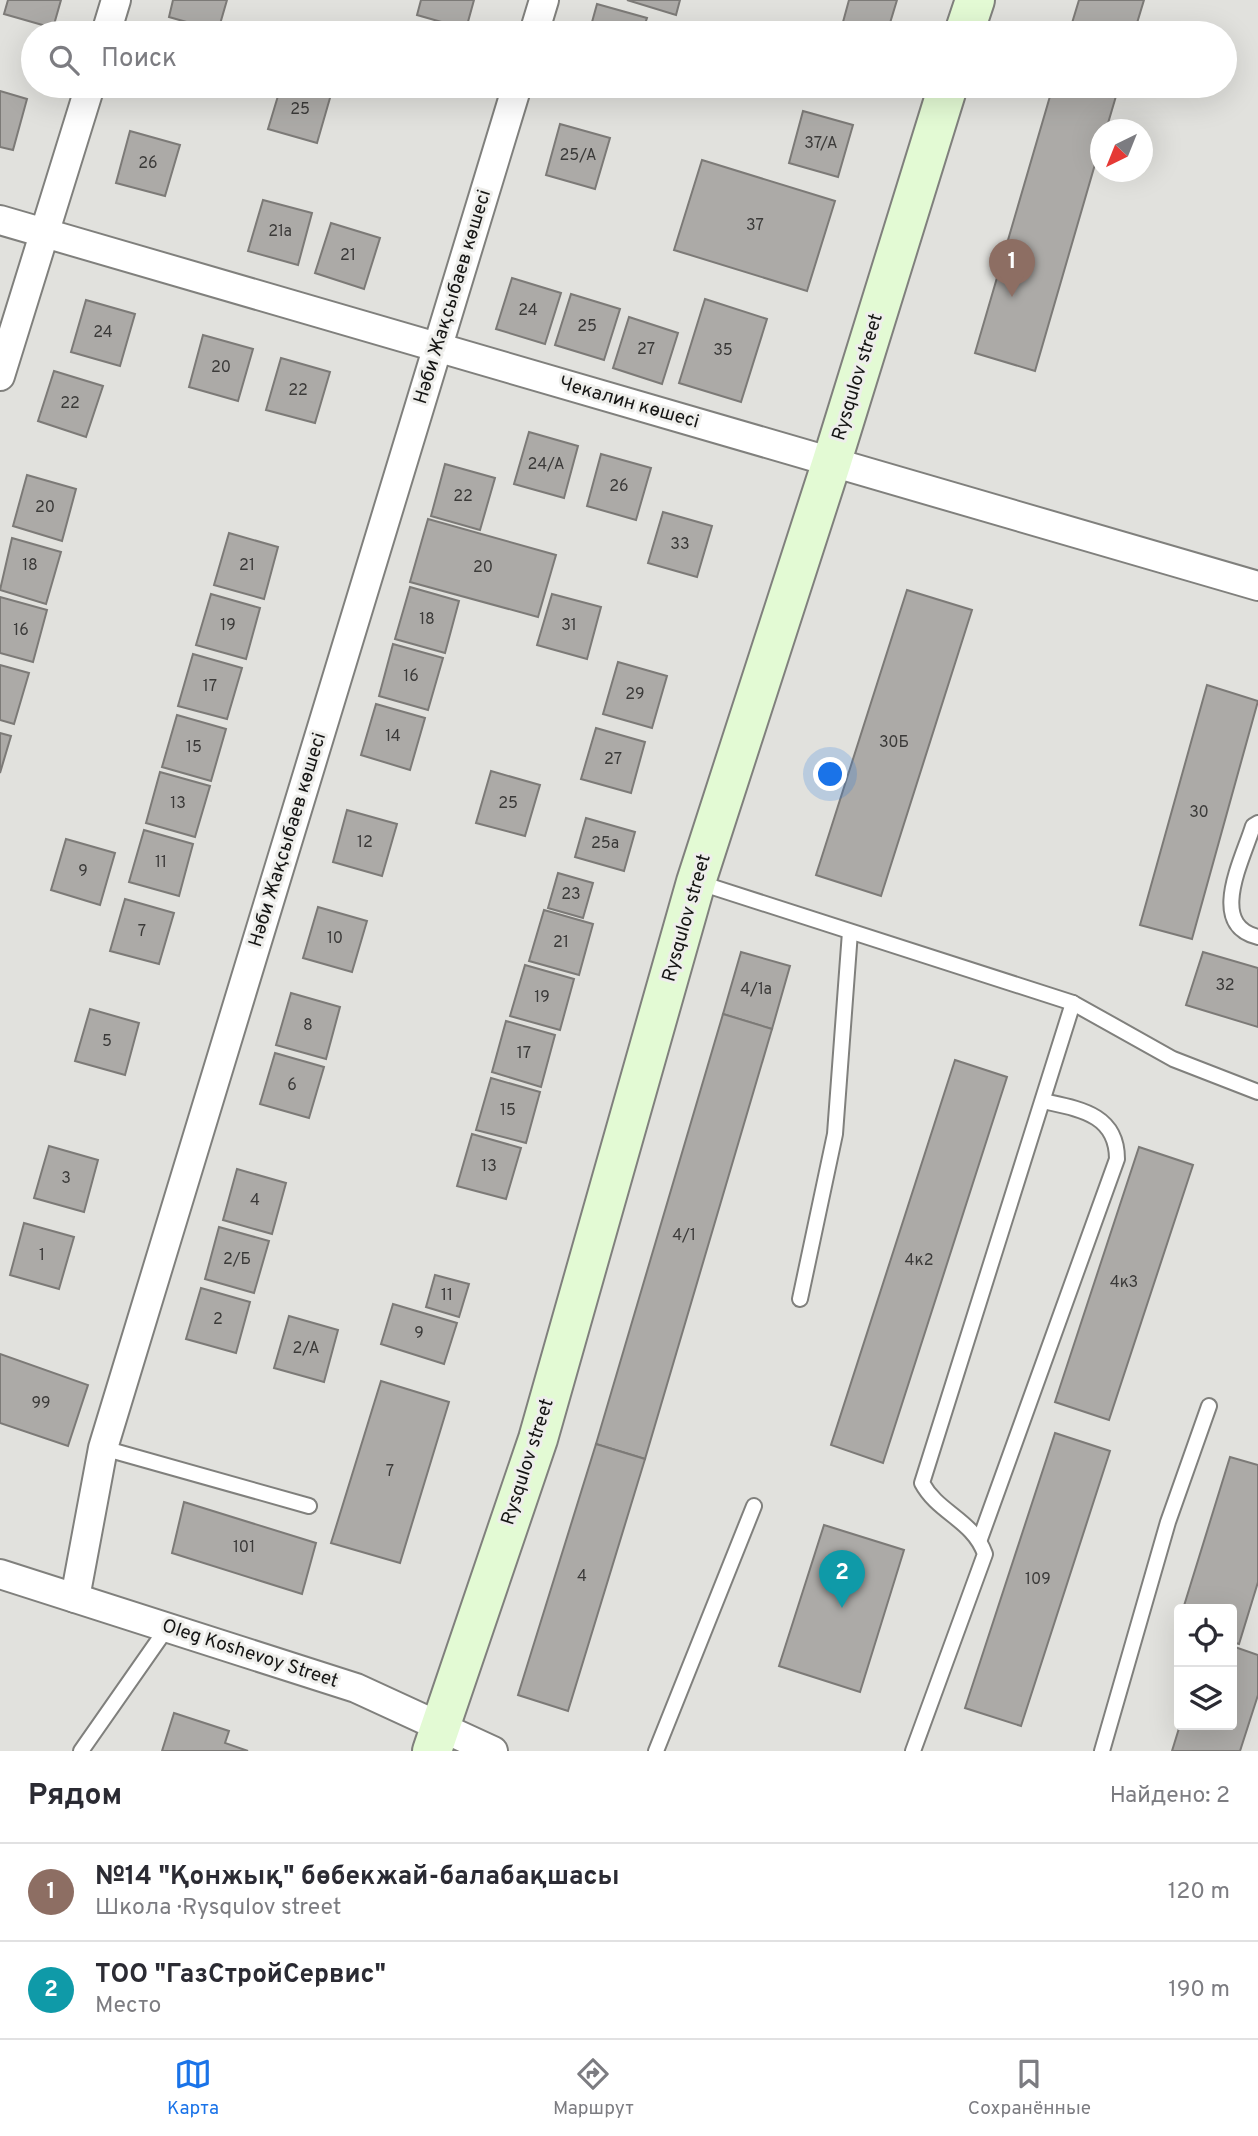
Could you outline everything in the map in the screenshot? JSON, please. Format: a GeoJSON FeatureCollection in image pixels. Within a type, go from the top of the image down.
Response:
{"type":"FeatureCollection","features":[{"type":"Feature","properties":{"kind":"street"},"geometry":{"type":"LineString","coordinates":[[110,21],[116,0]]}},
{"type":"Feature","properties":{"kind":"street"},"geometry":{"type":"LineString","coordinates":[[538,21],[544,0]]}},
{"type":"Feature","properties":{"kind":"street"},"geometry":{"type":"LineString","coordinates":[[968,21],[975,0]]}},
{"type":"Feature","properties":{"kind":"street"},"geometry":{"type":"LineString","coordinates":[[0,376],[86,98]]}},
{"type":"Feature","properties":{"kind":"street","name":"Нәби Жақсыбаев көшесі"},"geometry":{"type":"LineString","coordinates":[[75,1598],[103,1448],[513,98]]}},
{"type":"Feature","properties":{"kind":"street","name":"Rysqulov street"},"geometry":{"type":"LineString","coordinates":[[435,1739],[538,1439],[696,882],[832,461],[944,98]]}},
{"type":"Feature","properties":{"kind":"street","name":"Чекалин көшесі"},"geometry":{"type":"LineString","coordinates":[[0,220],[1258,586]]}},
{"type":"Feature","properties":{"kind":"street","name":"Oleg Koshevoy Street"},"geometry":{"type":"LineString","coordinates":[[0,1574],[356,1688],[435,1739],[493,1751]]}},
{"type":"Feature","properties":{"kind":"lane"},"geometry":{"type":"LineString","coordinates":[[1258,823],[1253,826],[1228,904],[1235,922],[1246,934],[1258,937]]}},
{"type":"Feature","properties":{"kind":"lane"},"geometry":{"type":"LineString","coordinates":[[696,882],[1073,1003],[1173,1059],[1258,1091]]}},
{"type":"Feature","properties":{"kind":"lane"},"geometry":{"type":"LineString","coordinates":[[800,1299],[835,1134],[850,932]]}},
{"type":"Feature","properties":{"kind":"lane"},"geometry":{"type":"LineString","coordinates":[[913,1751],[985,1554],[980,1539],[967,1525],[929,1496],[922,1483],[1073,1003]]}},
{"type":"Feature","properties":{"kind":"lane"},"geometry":{"type":"LineString","coordinates":[[980,1539],[1117,1158],[1117,1140],[1103,1122],[1080,1109],[1042,1101]]}},
{"type":"Feature","properties":{"kind":"lane"},"geometry":{"type":"LineString","coordinates":[[1102,1751],[1168,1522],[1209,1406]]}},
{"type":"Feature","properties":{"kind":"lane"},"geometry":{"type":"LineString","coordinates":[[103,1448],[309,1506]]}},
{"type":"Feature","properties":{"kind":"lane"},"geometry":{"type":"LineString","coordinates":[[656,1751],[754,1506]]}},
{"type":"Feature","properties":{"kind":"lane"},"geometry":{"type":"LineString","coordinates":[[81,1751],[167,1628]]}},
{"type":"Feature","properties":{"kind":"building"},"geometry":{"type":"Polygon","coordinates":[[[8,0],[61,0],[55,21],[28,21],[4,14],[8,0]]]}},
{"type":"Feature","properties":{"kind":"building"},"geometry":{"type":"Polygon","coordinates":[[[173,0],[227,0],[221,21],[183,21],[169,17],[173,0]]]}},
{"type":"Feature","properties":{"kind":"building"},"geometry":{"type":"Polygon","coordinates":[[[421,0],[474,0],[468,21],[438,21],[417,15],[421,0]]]}},
{"type":"Feature","properties":{"kind":"building"},"geometry":{"type":"Polygon","coordinates":[[[627,0],[680,0],[676,15],[627,0]]]}},
{"type":"Feature","properties":{"kind":"building"},"geometry":{"type":"Polygon","coordinates":[[[849,0],[897,0],[891,21],[843,21],[849,0]]]}},
{"type":"Feature","properties":{"kind":"building"},"geometry":{"type":"Polygon","coordinates":[[[1079,0],[1144,0],[1138,21],[1073,21],[1079,0]]]}},
{"type":"Feature","properties":{"kind":"building"},"geometry":{"type":"Polygon","coordinates":[[[597,4],[647,18],[646,21],[592,21],[597,4]]]}},
{"type":"Feature","properties":{"kind":"building"},"geometry":{"type":"Polygon","coordinates":[[[0,91],[27,99],[13,150],[0,147],[0,91]]]}},
{"type":"Feature","properties":{"kind":"building"},"geometry":{"type":"Polygon","coordinates":[[[277,98],[330,98],[317,143],[268,129],[277,98]]]}},
{"type":"Feature","properties":{"kind":"building"},"geometry":{"type":"Polygon","coordinates":[[[1049,98],[1115,98],[1109,119],[1090,119],[1090,181],[1035,371],[975,353],[1049,98]]]}},
{"type":"Feature","properties":{"kind":"building"},"geometry":{"type":"Polygon","coordinates":[[[803,111],[853,125],[838,177],[789,163],[803,111]]]}},
{"type":"Feature","properties":{"kind":"building"},"geometry":{"type":"Polygon","coordinates":[[[560,124],[610,138],[595,189],[546,175],[560,124]]]}},
{"type":"Feature","properties":{"kind":"building"},"geometry":{"type":"Polygon","coordinates":[[[130,131],[180,145],[165,196],[116,183],[130,131]]]}},
{"type":"Feature","properties":{"kind":"building"},"geometry":{"type":"Polygon","coordinates":[[[702,160],[835,201],[807,291],[674,250],[702,160]]]}},
{"type":"Feature","properties":{"kind":"building"},"geometry":{"type":"Polygon","coordinates":[[[263,200],[312,213],[298,265],[248,251],[263,200]]]}},
{"type":"Feature","properties":{"kind":"building"},"geometry":{"type":"Polygon","coordinates":[[[331,223],[380,238],[364,289],[315,273],[331,223]]]}},
{"type":"Feature","properties":{"kind":"building"},"geometry":{"type":"Polygon","coordinates":[[[512,278],[561,293],[545,344],[496,329],[512,278]]]}},
{"type":"Feature","properties":{"kind":"building"},"geometry":{"type":"Polygon","coordinates":[[[571,294],[620,309],[604,360],[555,345],[571,294]]]}},
{"type":"Feature","properties":{"kind":"building"},"geometry":{"type":"Polygon","coordinates":[[[705,299],[767,319],[741,402],[679,383],[705,299]]]}},
{"type":"Feature","properties":{"kind":"building"},"geometry":{"type":"Polygon","coordinates":[[[86,300],[135,314],[120,366],[71,352],[86,300]]]}},
{"type":"Feature","properties":{"kind":"building"},"geometry":{"type":"Polygon","coordinates":[[[629,317],[678,333],[662,384],[613,368],[629,317]]]}},
{"type":"Feature","properties":{"kind":"building"},"geometry":{"type":"Polygon","coordinates":[[[203,335],[253,349],[238,401],[189,387],[203,335]]]}},
{"type":"Feature","properties":{"kind":"building"},"geometry":{"type":"Polygon","coordinates":[[[281,358],[330,372],[315,423],[266,410],[281,358]]]}},
{"type":"Feature","properties":{"kind":"building"},"geometry":{"type":"Polygon","coordinates":[[[54,371],[103,386],[86,437],[38,421],[54,371]]]}},
{"type":"Feature","properties":{"kind":"building"},"geometry":{"type":"Polygon","coordinates":[[[529,432],[578,446],[564,498],[514,484],[529,432]]]}},
{"type":"Feature","properties":{"kind":"building"},"geometry":{"type":"Polygon","coordinates":[[[601,454],[651,468],[636,520],[587,506],[601,454]]]}},
{"type":"Feature","properties":{"kind":"building"},"geometry":{"type":"Polygon","coordinates":[[[445,464],[495,478],[480,530],[431,516],[445,464]]]}},
{"type":"Feature","properties":{"kind":"building"},"geometry":{"type":"Polygon","coordinates":[[[27,475],[76,489],[62,541],[13,526],[27,475]]]}},
{"type":"Feature","properties":{"kind":"building"},"geometry":{"type":"Polygon","coordinates":[[[663,512],[712,526],[697,577],[648,563],[663,512]]]}},
{"type":"Feature","properties":{"kind":"building"},"geometry":{"type":"Polygon","coordinates":[[[428,519],[556,555],[538,617],[410,582],[428,519]]]}},
{"type":"Feature","properties":{"kind":"building"},"geometry":{"type":"Polygon","coordinates":[[[229,533],[278,547],[264,599],[214,585],[229,533]]]}},
{"type":"Feature","properties":{"kind":"building"},"geometry":{"type":"Polygon","coordinates":[[[12,538],[61,552],[46,604],[0,590],[12,538]]]}},
{"type":"Feature","properties":{"kind":"building"},"geometry":{"type":"Polygon","coordinates":[[[410,587],[459,601],[445,653],[395,639],[410,587]]]}},
{"type":"Feature","properties":{"kind":"building"},"geometry":{"type":"Polygon","coordinates":[[[907,590],[972,610],[881,896],[816,875],[907,590]]]}},
{"type":"Feature","properties":{"kind":"building"},"geometry":{"type":"Polygon","coordinates":[[[211,594],[260,608],[246,659],[196,645],[211,594]]]}},
{"type":"Feature","properties":{"kind":"building"},"geometry":{"type":"Polygon","coordinates":[[[552,594],[601,607],[587,659],[537,645],[552,594]]]}},
{"type":"Feature","properties":{"kind":"building"},"geometry":{"type":"Polygon","coordinates":[[[0,597],[47,610],[33,662],[0,653],[0,597]]]}},
{"type":"Feature","properties":{"kind":"building"},"geometry":{"type":"Polygon","coordinates":[[[393,644],[443,658],[428,710],[379,696],[393,644]]]}},
{"type":"Feature","properties":{"kind":"building"},"geometry":{"type":"Polygon","coordinates":[[[193,654],[242,668],[227,719],[178,706],[193,654]]]}},
{"type":"Feature","properties":{"kind":"building"},"geometry":{"type":"Polygon","coordinates":[[[618,662],[667,676],[652,728],[603,714],[618,662]]]}},
{"type":"Feature","properties":{"kind":"building"},"geometry":{"type":"Polygon","coordinates":[[[0,665],[29,673],[14,724],[0,720],[0,665]]]}},
{"type":"Feature","properties":{"kind":"building"},"geometry":{"type":"Polygon","coordinates":[[[1207,685],[1258,701],[1192,939],[1140,925],[1207,685]]]}},
{"type":"Feature","properties":{"kind":"building"},"geometry":{"type":"Polygon","coordinates":[[[376,704],[425,718],[410,770],[361,755],[376,704]]]}},
{"type":"Feature","properties":{"kind":"building"},"geometry":{"type":"Polygon","coordinates":[[[177,715],[226,729],[211,781],[162,767],[177,715]]]}},
{"type":"Feature","properties":{"kind":"building"},"geometry":{"type":"Polygon","coordinates":[[[596,728],[645,742],[631,793],[581,779],[596,728]]]}},
{"type":"Feature","properties":{"kind":"building"},"geometry":{"type":"Polygon","coordinates":[[[0,733],[11,736],[0,773],[0,733]]]}},
{"type":"Feature","properties":{"kind":"building"},"geometry":{"type":"Polygon","coordinates":[[[491,771],[540,785],[525,836],[476,823],[491,771]]]}},
{"type":"Feature","properties":{"kind":"building"},"geometry":{"type":"Polygon","coordinates":[[[160,772],[210,786],[195,837],[146,823],[160,772]]]}},
{"type":"Feature","properties":{"kind":"building"},"geometry":{"type":"Polygon","coordinates":[[[347,810],[397,824],[382,876],[333,862],[347,810]]]}},
{"type":"Feature","properties":{"kind":"building"},"geometry":{"type":"Polygon","coordinates":[[[586,818],[635,832],[624,871],[575,857],[586,818]]]}},
{"type":"Feature","properties":{"kind":"building"},"geometry":{"type":"Polygon","coordinates":[[[144,830],[193,844],[179,896],[129,882],[144,830]]]}},
{"type":"Feature","properties":{"kind":"building"},"geometry":{"type":"Polygon","coordinates":[[[66,839],[115,853],[100,905],[51,890],[66,839]]]}},
{"type":"Feature","properties":{"kind":"building"},"geometry":{"type":"Polygon","coordinates":[[[558,873],[593,883],[583,918],[548,908],[558,873]]]}},
{"type":"Feature","properties":{"kind":"building"},"geometry":{"type":"Polygon","coordinates":[[[125,899],[174,913],[159,964],[110,951],[125,899]]]}},
{"type":"Feature","properties":{"kind":"building"},"geometry":{"type":"Polygon","coordinates":[[[318,907],[367,921],[352,972],[303,958],[318,907]]]}},
{"type":"Feature","properties":{"kind":"building"},"geometry":{"type":"Polygon","coordinates":[[[544,910],[593,924],[579,975],[529,961],[544,910]]]}},
{"type":"Feature","properties":{"kind":"building"},"geometry":{"type":"Polygon","coordinates":[[[741,952],[790,966],[772,1029],[723,1014],[741,952]]]}},
{"type":"Feature","properties":{"kind":"building"},"geometry":{"type":"Polygon","coordinates":[[[1203,952],[1258,968],[1258,1027],[1186,1005],[1203,952]]]}},
{"type":"Feature","properties":{"kind":"building"},"geometry":{"type":"Polygon","coordinates":[[[525,965],[574,979],[560,1030],[510,1016],[525,965]]]}},
{"type":"Feature","properties":{"kind":"building"},"geometry":{"type":"Polygon","coordinates":[[[291,993],[340,1007],[326,1059],[276,1045],[291,993]]]}},
{"type":"Feature","properties":{"kind":"building"},"geometry":{"type":"Polygon","coordinates":[[[90,1009],[139,1023],[125,1075],[75,1061],[90,1009]]]}},
{"type":"Feature","properties":{"kind":"building"},"geometry":{"type":"Polygon","coordinates":[[[723,1014],[772,1029],[645,1459],[596,1444],[723,1014]]]}},
{"type":"Feature","properties":{"kind":"building"},"geometry":{"type":"Polygon","coordinates":[[[506,1021],[555,1035],[541,1087],[492,1072],[506,1021]]]}},
{"type":"Feature","properties":{"kind":"building"},"geometry":{"type":"Polygon","coordinates":[[[275,1053],[324,1067],[309,1118],[260,1104],[275,1053]]]}},
{"type":"Feature","properties":{"kind":"building"},"geometry":{"type":"Polygon","coordinates":[[[955,1060],[1007,1077],[883,1463],[831,1445],[955,1060]]]}},
{"type":"Feature","properties":{"kind":"building"},"geometry":{"type":"Polygon","coordinates":[[[491,1078],[540,1092],[526,1143],[476,1130],[491,1078]]]}},
{"type":"Feature","properties":{"kind":"building"},"geometry":{"type":"Polygon","coordinates":[[[472,1134],[521,1148],[506,1199],[457,1186],[472,1134]]]}},
{"type":"Feature","properties":{"kind":"building"},"geometry":{"type":"Polygon","coordinates":[[[49,1146],[98,1160],[84,1212],[34,1198],[49,1146]]]}},
{"type":"Feature","properties":{"kind":"building"},"geometry":{"type":"Polygon","coordinates":[[[1139,1147],[1193,1165],[1109,1420],[1055,1402],[1139,1147]]]}},
{"type":"Feature","properties":{"kind":"building"},"geometry":{"type":"Polygon","coordinates":[[[237,1169],[286,1183],[272,1234],[223,1220],[237,1169]]]}},
{"type":"Feature","properties":{"kind":"building"},"geometry":{"type":"Polygon","coordinates":[[[24,1223],[74,1237],[59,1289],[10,1275],[24,1223]]]}},
{"type":"Feature","properties":{"kind":"building"},"geometry":{"type":"Polygon","coordinates":[[[219,1227],[269,1241],[254,1293],[205,1279],[219,1227]]]}},
{"type":"Feature","properties":{"kind":"building"},"geometry":{"type":"Polygon","coordinates":[[[435,1275],[469,1284],[459,1317],[426,1307],[435,1275]]]}},
{"type":"Feature","properties":{"kind":"building"},"geometry":{"type":"Polygon","coordinates":[[[201,1288],[250,1302],[236,1353],[186,1339],[201,1288]]]}},
{"type":"Feature","properties":{"kind":"building"},"geometry":{"type":"Polygon","coordinates":[[[393,1304],[457,1323],[444,1364],[381,1344],[393,1304]]]}},
{"type":"Feature","properties":{"kind":"building"},"geometry":{"type":"Polygon","coordinates":[[[289,1316],[338,1330],[324,1382],[274,1368],[289,1316]]]}},
{"type":"Feature","properties":{"kind":"building"},"geometry":{"type":"Polygon","coordinates":[[[0,1354],[88,1385],[68,1446],[0,1423],[0,1354]]]}},
{"type":"Feature","properties":{"kind":"building"},"geometry":{"type":"Polygon","coordinates":[[[381,1381],[449,1402],[400,1563],[331,1543],[381,1381]]]}},
{"type":"Feature","properties":{"kind":"building"},"geometry":{"type":"Polygon","coordinates":[[[1055,1433],[1110,1451],[1021,1726],[965,1708],[1055,1433]]]}},
{"type":"Feature","properties":{"kind":"building"},"geometry":{"type":"Polygon","coordinates":[[[596,1444],[645,1459],[568,1711],[518,1695],[596,1444]]]}},
{"type":"Feature","properties":{"kind":"building"},"geometry":{"type":"Polygon","coordinates":[[[1230,1457],[1258,1465],[1258,1582],[1239,1644],[1237,1604],[1185,1604],[1230,1457]]]}},
{"type":"Feature","properties":{"kind":"building"},"geometry":{"type":"Polygon","coordinates":[[[184,1502],[316,1543],[302,1594],[172,1553],[184,1502]]]}},
{"type":"Feature","properties":{"kind":"building"},"geometry":{"type":"Polygon","coordinates":[[[824,1525],[904,1550],[860,1692],[779,1666],[824,1525]]]}},
{"type":"Feature","properties":{"kind":"building"},"geometry":{"type":"Polygon","coordinates":[[[1237,1648],[1258,1655],[1258,1695],[1240,1751],[1172,1751],[1178,1730],[1237,1730],[1237,1648]]]}},
{"type":"Feature","properties":{"kind":"building"},"geometry":{"type":"Polygon","coordinates":[[[174,1713],[229,1731],[225,1743],[248,1751],[162,1751],[174,1713]]]}},
{"type":"Feature","properties":{"kind":"place","name":"№14 \"Қонжық\" бөбекжай-балабақшасы"},"geometry":{"type":"Point","coordinates":[1012,297]}},
{"type":"Feature","properties":{"kind":"place","name":"ТОО \"ГазСтройСервис\""},"geometry":{"type":"Point","coordinates":[842,1608]}}]}
